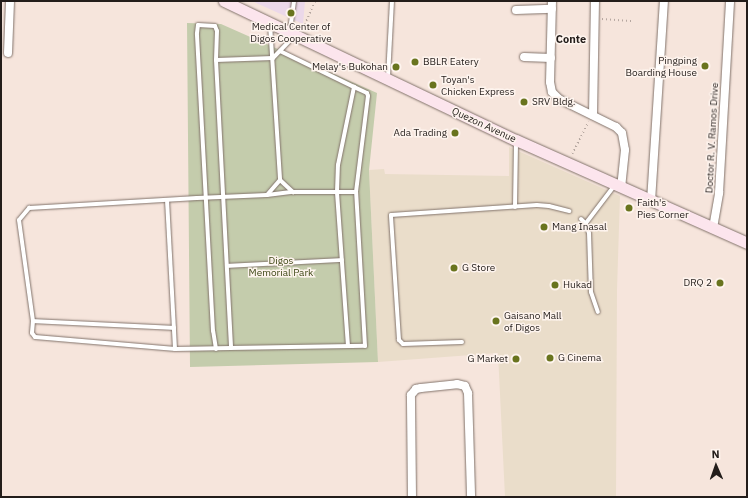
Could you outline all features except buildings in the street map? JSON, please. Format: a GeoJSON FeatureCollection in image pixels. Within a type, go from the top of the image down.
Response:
{"type":"FeatureCollection","features":[{"type":"Feature","properties":{"kind":"main road","name":"Quezon Avenue"},"geometry":{"type":"LineString","coordinates":[[224,1],[516,140],[747,243]]}},
{"type":"Feature","properties":{"kind":"street"},"geometry":{"type":"LineString","coordinates":[[8,52],[10,1]]}},
{"type":"Feature","properties":{"kind":"street"},"geometry":{"type":"LineString","coordinates":[[592,115],[595,1]]}},
{"type":"Feature","properties":{"kind":"street"},"geometry":{"type":"LineString","coordinates":[[651,201],[664,1]]}},
{"type":"Feature","properties":{"kind":"street","name":"Doctor R. V. Ramos Drive"},"geometry":{"type":"LineString","coordinates":[[713,228],[719,193],[730,1]]}},
{"type":"Feature","properties":{"kind":"street"},"geometry":{"type":"LineString","coordinates":[[516,10],[552,5],[550,82],[553,94],[559,99],[616,127],[622,133],[625,150],[618,186]]}},
{"type":"Feature","properties":{"kind":"street"},"geometry":{"type":"LineString","coordinates":[[524,57],[551,58]]}},
{"type":"Feature","properties":{"kind":"street"},"geometry":{"type":"LineString","coordinates":[[412,497],[412,394],[416,389],[457,384],[464,386],[468,393],[471,497]]}},
{"type":"Feature","properties":{"kind":"lane"},"geometry":{"type":"LineString","coordinates":[[216,60],[273,58],[293,34],[294,1]]}},
{"type":"Feature","properties":{"kind":"lane"},"geometry":{"type":"LineString","coordinates":[[388,79],[392,1]]}},
{"type":"Feature","properties":{"kind":"lane"},"geometry":{"type":"LineString","coordinates":[[270,24],[280,180],[293,192]]}},
{"type":"Feature","properties":{"kind":"lane"},"geometry":{"type":"LineString","coordinates":[[216,348],[213,332],[198,25],[217,28],[216,60],[231,348]]}},
{"type":"Feature","properties":{"kind":"lane"},"geometry":{"type":"LineString","coordinates":[[280,51],[354,87],[368,96],[356,192],[365,346],[175,349],[35,337],[32,333],[33,321],[19,220],[29,208],[224,196],[267,195],[293,192],[356,192]]}},
{"type":"Feature","properties":{"kind":"lane"},"geometry":{"type":"LineString","coordinates":[[348,346],[337,192],[338,165],[354,87]]}},
{"type":"Feature","properties":{"kind":"lane"},"geometry":{"type":"LineString","coordinates":[[516,140],[516,207]]}},
{"type":"Feature","properties":{"kind":"lane"},"geometry":{"type":"LineString","coordinates":[[267,195],[280,180]]}},
{"type":"Feature","properties":{"kind":"lane"},"geometry":{"type":"LineString","coordinates":[[586,223],[618,186]]}},
{"type":"Feature","properties":{"kind":"lane"},"geometry":{"type":"LineString","coordinates":[[167,200],[175,349]]}},
{"type":"Feature","properties":{"kind":"lane"},"geometry":{"type":"LineString","coordinates":[[462,342],[403,344],[399,340],[391,215],[549,206],[569,211]]}},
{"type":"Feature","properties":{"kind":"lane"},"geometry":{"type":"LineString","coordinates":[[581,219],[586,223],[590,233],[591,292],[598,312]]}},
{"type":"Feature","properties":{"kind":"lane"},"geometry":{"type":"LineString","coordinates":[[227,266],[342,260]]}},
{"type":"Feature","properties":{"kind":"lane"},"geometry":{"type":"LineString","coordinates":[[33,321],[174,328]]}},
{"type":"Feature","properties":{"kind":"path"},"geometry":{"type":"LineString","coordinates":[[293,34],[305,24],[315,1]]}},
{"type":"Feature","properties":{"kind":"path"},"geometry":{"type":"LineString","coordinates":[[594,19],[634,21]]}},
{"type":"Feature","properties":{"kind":"path"},"geometry":{"type":"LineString","coordinates":[[568,164],[592,115]]}},
{"type":"Feature","properties":{"kind":"shaded area","name":"Medical Center of Digos Cooperative"},"geometry":{"type":"Polygon","coordinates":[[[252,1],[305,1],[303,24],[252,1]]]}},
{"type":"Feature","properties":{"kind":"shaded area","name":"Gaisano Mall of Digos"},"geometry":{"type":"Polygon","coordinates":[[[509,147],[620,196],[617,290],[616,497],[505,497],[498,353],[378,362],[369,170],[384,169],[385,174],[509,176],[509,147]]]}},
{"type":"Feature","properties":{"kind":"green space","name":"Digos Memorial Park"},"geometry":{"type":"Polygon","coordinates":[[[187,23],[221,24],[377,93],[369,170],[378,362],[190,367],[187,23]]]}},
{"type":"Feature","properties":{"kind":"place","name":"Medical Center of Digos Cooperative"},"geometry":{"type":"Point","coordinates":[291,13]}},
{"type":"Feature","properties":{"kind":"place","name":"BBLR Eatery"},"geometry":{"type":"Point","coordinates":[415,62]}},
{"type":"Feature","properties":{"kind":"place","name":"Pingping Boarding House"},"geometry":{"type":"Point","coordinates":[705,66]}},
{"type":"Feature","properties":{"kind":"place","name":"Melay's Bukohan"},"geometry":{"type":"Point","coordinates":[396,67]}},
{"type":"Feature","properties":{"kind":"place","name":"Toyan's Chicken Express"},"geometry":{"type":"Point","coordinates":[433,85]}},
{"type":"Feature","properties":{"kind":"place","name":"SRV Bldg."},"geometry":{"type":"Point","coordinates":[524,102]}},
{"type":"Feature","properties":{"kind":"place","name":"Ada Trading"},"geometry":{"type":"Point","coordinates":[455,133]}},
{"type":"Feature","properties":{"kind":"place","name":"Faith's Pies Corner"},"geometry":{"type":"Point","coordinates":[629,208]}},
{"type":"Feature","properties":{"kind":"place","name":"Mang Inasal"},"geometry":{"type":"Point","coordinates":[544,227]}},
{"type":"Feature","properties":{"kind":"place","name":"G Store"},"geometry":{"type":"Point","coordinates":[454,268]}},
{"type":"Feature","properties":{"kind":"place","name":"DRQ 2"},"geometry":{"type":"Point","coordinates":[720,283]}},
{"type":"Feature","properties":{"kind":"place","name":"Hukad"},"geometry":{"type":"Point","coordinates":[555,285]}},
{"type":"Feature","properties":{"kind":"place","name":"Gaisano Mall of Digos"},"geometry":{"type":"Point","coordinates":[496,321]}},
{"type":"Feature","properties":{"kind":"place","name":"G Cinema"},"geometry":{"type":"Point","coordinates":[550,358]}},
{"type":"Feature","properties":{"kind":"place","name":"G Market"},"geometry":{"type":"Point","coordinates":[516,359]}},
{"type":"Feature","properties":{"kind":"district","name":"Conte"},"geometry":{"type":"Point","coordinates":[571,39]}}]}
